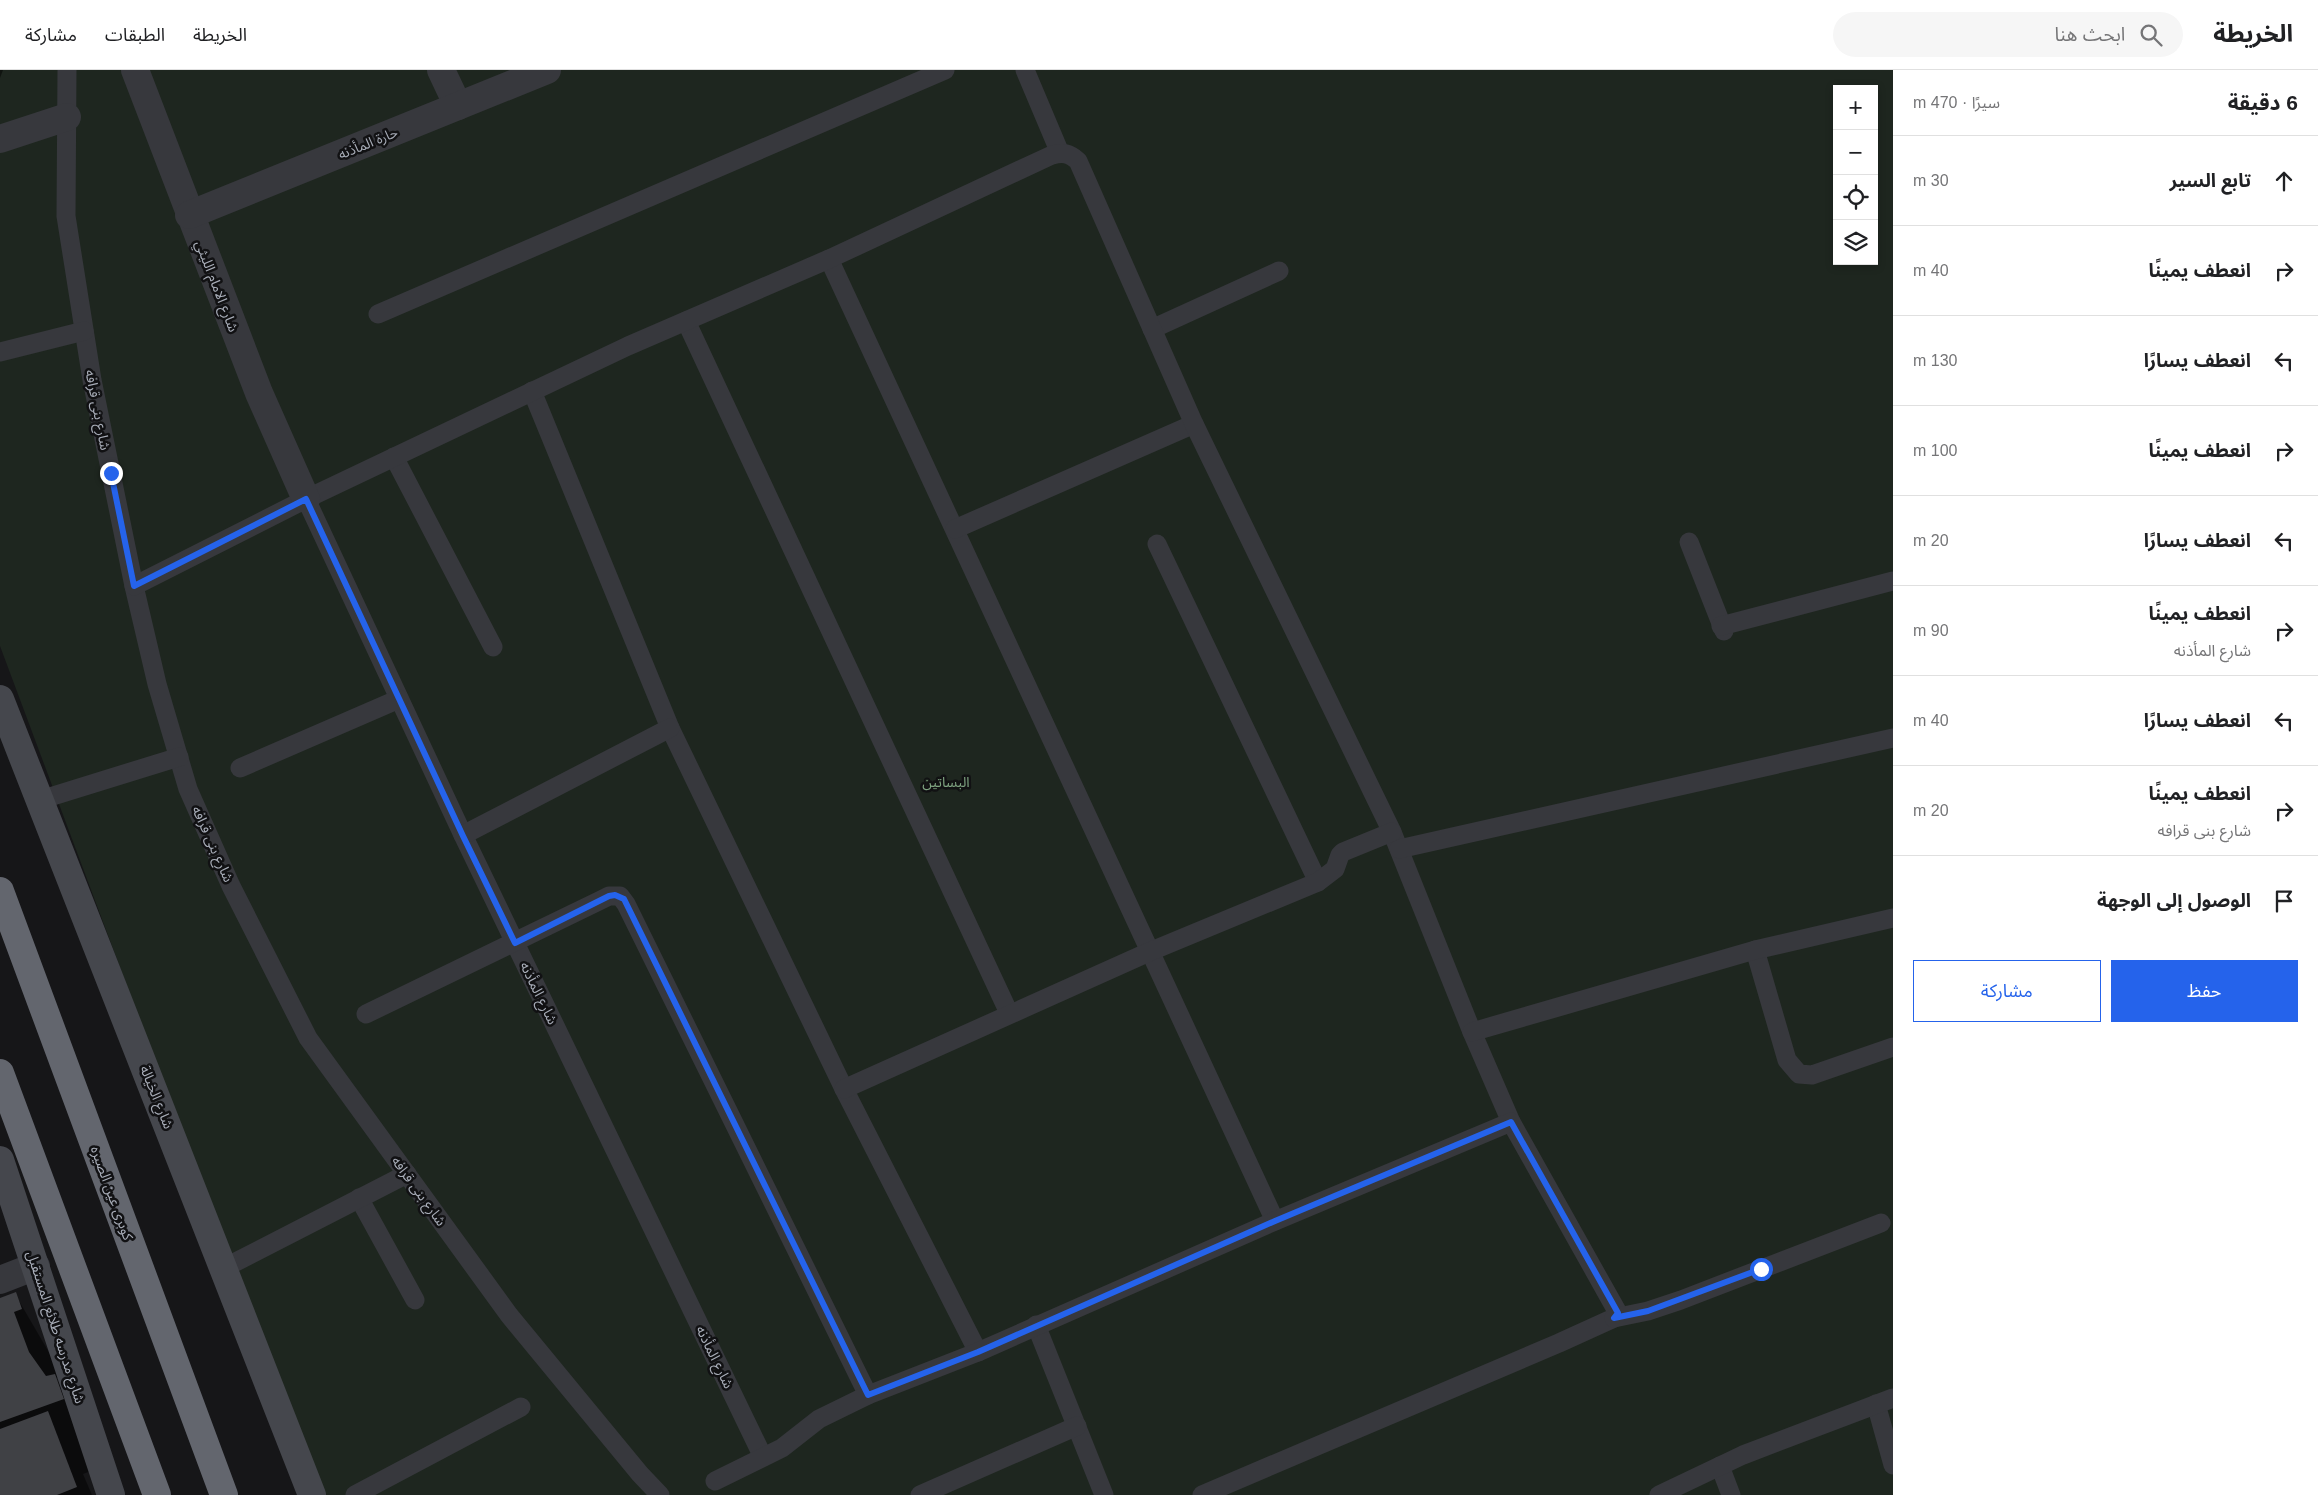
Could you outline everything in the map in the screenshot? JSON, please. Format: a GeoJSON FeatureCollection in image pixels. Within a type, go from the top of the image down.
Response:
{"type":"FeatureCollection","features":[{"type":"Feature","properties":{"kind":"highway","name":"كوبرى عين الصيره"},"geometry":{"type":"LineString","coordinates":[[0,891],[224,1495]]}},
{"type":"Feature","properties":{"kind":"highway"},"geometry":{"type":"LineString","coordinates":[[0,1073],[157,1495]]}},
{"type":"Feature","properties":{"kind":"street","name":"شارع الامام الليثي"},"geometry":{"type":"LineString","coordinates":[[135,70],[189,215],[259,393],[306,499]]}},
{"type":"Feature","properties":{"kind":"street"},"geometry":{"type":"LineString","coordinates":[[441,70],[458,106]]}},
{"type":"Feature","properties":{"kind":"street","name":"حارة المأذنه"},"geometry":{"type":"LineString","coordinates":[[189,215],[547,70]]}},
{"type":"Feature","properties":{"kind":"street"},"geometry":{"type":"LineString","coordinates":[[0,139],[67,117]]}},
{"type":"Feature","properties":{"kind":"street","name":"شارع الخيالة"},"geometry":{"type":"LineString","coordinates":[[0,699],[312,1495]]}},
{"type":"Feature","properties":{"kind":"street","name":"شارع مدرسه طلائع المستقبل"},"geometry":{"type":"LineString","coordinates":[[0,1160],[111,1495]]}},
{"type":"Feature","properties":{"kind":"street"},"geometry":{"type":"LineString","coordinates":[[0,1280],[36,1266]]}},
{"type":"Feature","properties":{"kind":"lane","name":"شارع بنى قرافه"},"geometry":{"type":"LineString","coordinates":[[67,70],[66,216],[92,380],[134,586],[157,684],[188,789],[231,886],[308,1038],[509,1315],[640,1474],[660,1495]]}},
{"type":"Feature","properties":{"kind":"lane"},"geometry":{"type":"LineString","coordinates":[[378,314],[945,70]]}},
{"type":"Feature","properties":{"kind":"lane"},"geometry":{"type":"LineString","coordinates":[[1025,70],[1060,153]]}},
{"type":"Feature","properties":{"kind":"lane"},"geometry":{"type":"LineString","coordinates":[[134,586],[306,499],[532,392],[1060,153],[1067,153],[1078,162],[1194,424],[1396,840],[1472,1032],[1511,1122],[1618,1313],[1614,1318]]}},
{"type":"Feature","properties":{"kind":"lane"},"geometry":{"type":"LineString","coordinates":[[829,259],[1275,1221]]}},
{"type":"Feature","properties":{"kind":"lane"},"geometry":{"type":"LineString","coordinates":[[1152,329],[1279,271]]}},
{"type":"Feature","properties":{"kind":"lane"},"geometry":{"type":"LineString","coordinates":[[686,321],[1008,1013]]}},
{"type":"Feature","properties":{"kind":"lane"},"geometry":{"type":"LineString","coordinates":[[0,352],[84,331]]}},
{"type":"Feature","properties":{"kind":"lane"},"geometry":{"type":"LineString","coordinates":[[532,392],[670,728],[844,1089],[978,1352]]}},
{"type":"Feature","properties":{"kind":"lane"},"geometry":{"type":"LineString","coordinates":[[955,529],[1194,424]]}},
{"type":"Feature","properties":{"kind":"lane"},"geometry":{"type":"LineString","coordinates":[[394,457],[494,647]]}},
{"type":"Feature","properties":{"kind":"lane","name":"شارع المأذنه"},"geometry":{"type":"LineString","coordinates":[[306,499],[463,836],[764,1457]]}},
{"type":"Feature","properties":{"kind":"lane"},"geometry":{"type":"LineString","coordinates":[[1689,542],[1723,629],[1893,581]]}},
{"type":"Feature","properties":{"kind":"lane"},"geometry":{"type":"LineString","coordinates":[[1157,544],[1318,882]]}},
{"type":"Feature","properties":{"kind":"lane"},"geometry":{"type":"LineString","coordinates":[[240,768],[399,699]]}},
{"type":"Feature","properties":{"kind":"lane"},"geometry":{"type":"LineString","coordinates":[[463,836],[670,728]]}},
{"type":"Feature","properties":{"kind":"lane"},"geometry":{"type":"LineString","coordinates":[[844,1089],[1008,1013],[1318,882],[1332,872],[1340,854],[1343,852],[1893,738]]}},
{"type":"Feature","properties":{"kind":"lane"},"geometry":{"type":"LineString","coordinates":[[40,800],[179,757]]}},
{"type":"Feature","properties":{"kind":"lane"},"geometry":{"type":"LineString","coordinates":[[366,1014],[609,896],[615,895],[624,899],[868,1395]]}},
{"type":"Feature","properties":{"kind":"lane"},"geometry":{"type":"LineString","coordinates":[[1472,1032],[1755,950],[1893,918]]}},
{"type":"Feature","properties":{"kind":"lane"},"geometry":{"type":"LineString","coordinates":[[1755,950],[1787,1060],[1799,1074],[1812,1074],[1893,1047]]}},
{"type":"Feature","properties":{"kind":"lane"},"geometry":{"type":"LineString","coordinates":[[715,1481],[782,1448],[819,1419],[868,1395],[978,1352],[1275,1221],[1511,1122]]}},
{"type":"Feature","properties":{"kind":"lane"},"geometry":{"type":"LineString","coordinates":[[224,1268],[407,1174]]}},
{"type":"Feature","properties":{"kind":"lane"},"geometry":{"type":"LineString","coordinates":[[359,1198],[415,1300]]}},
{"type":"Feature","properties":{"kind":"lane"},"geometry":{"type":"LineString","coordinates":[[1202,1495],[1614,1318],[1648,1311],[1681,1300],[1881,1223]]}},
{"type":"Feature","properties":{"kind":"lane"},"geometry":{"type":"LineString","coordinates":[[1036,1325],[1104,1495]]}},
{"type":"Feature","properties":{"kind":"lane"},"geometry":{"type":"LineString","coordinates":[[1660,1495],[1743,1455],[1884,1401],[1893,1465]]}},
{"type":"Feature","properties":{"kind":"lane"},"geometry":{"type":"LineString","coordinates":[[355,1495],[521,1407]]}},
{"type":"Feature","properties":{"kind":"lane"},"geometry":{"type":"LineString","coordinates":[[920,1495],[1077,1426]]}},
{"type":"Feature","properties":{"kind":"lane"},"geometry":{"type":"LineString","coordinates":[[1720,1466],[1731,1495]]}},
{"type":"Feature","properties":{"kind":"green space","name":"البساتين"},"geometry":{"type":"Polygon","coordinates":[[[0,70],[1893,70],[1893,1495],[317,1495],[0,646],[0,70]]]}},
{"type":"Feature","properties":{"kind":"building"},"geometry":{"type":"Polygon","coordinates":[[[16,1292],[22,1309],[14,1312],[29,1352],[46,1376],[55,1374],[64,1399],[0,1422],[0,1298],[16,1292]]]}},
{"type":"Feature","properties":{"kind":"building"},"geometry":{"type":"Polygon","coordinates":[[[48,1411],[77,1487],[57,1495],[0,1495],[0,1429],[48,1411]]]}},
{"type":"Feature","properties":{"kind":"route"},"geometry":{"type":"LineString","coordinates":[[111,473],[134,586],[306,499],[515,943],[609,896],[620,896],[624,899],[868,1395],[978,1352],[1275,1221],[1511,1122],[1618,1313],[1614,1318],[1648,1311],[1681,1300],[1761,1269]]}}]}
